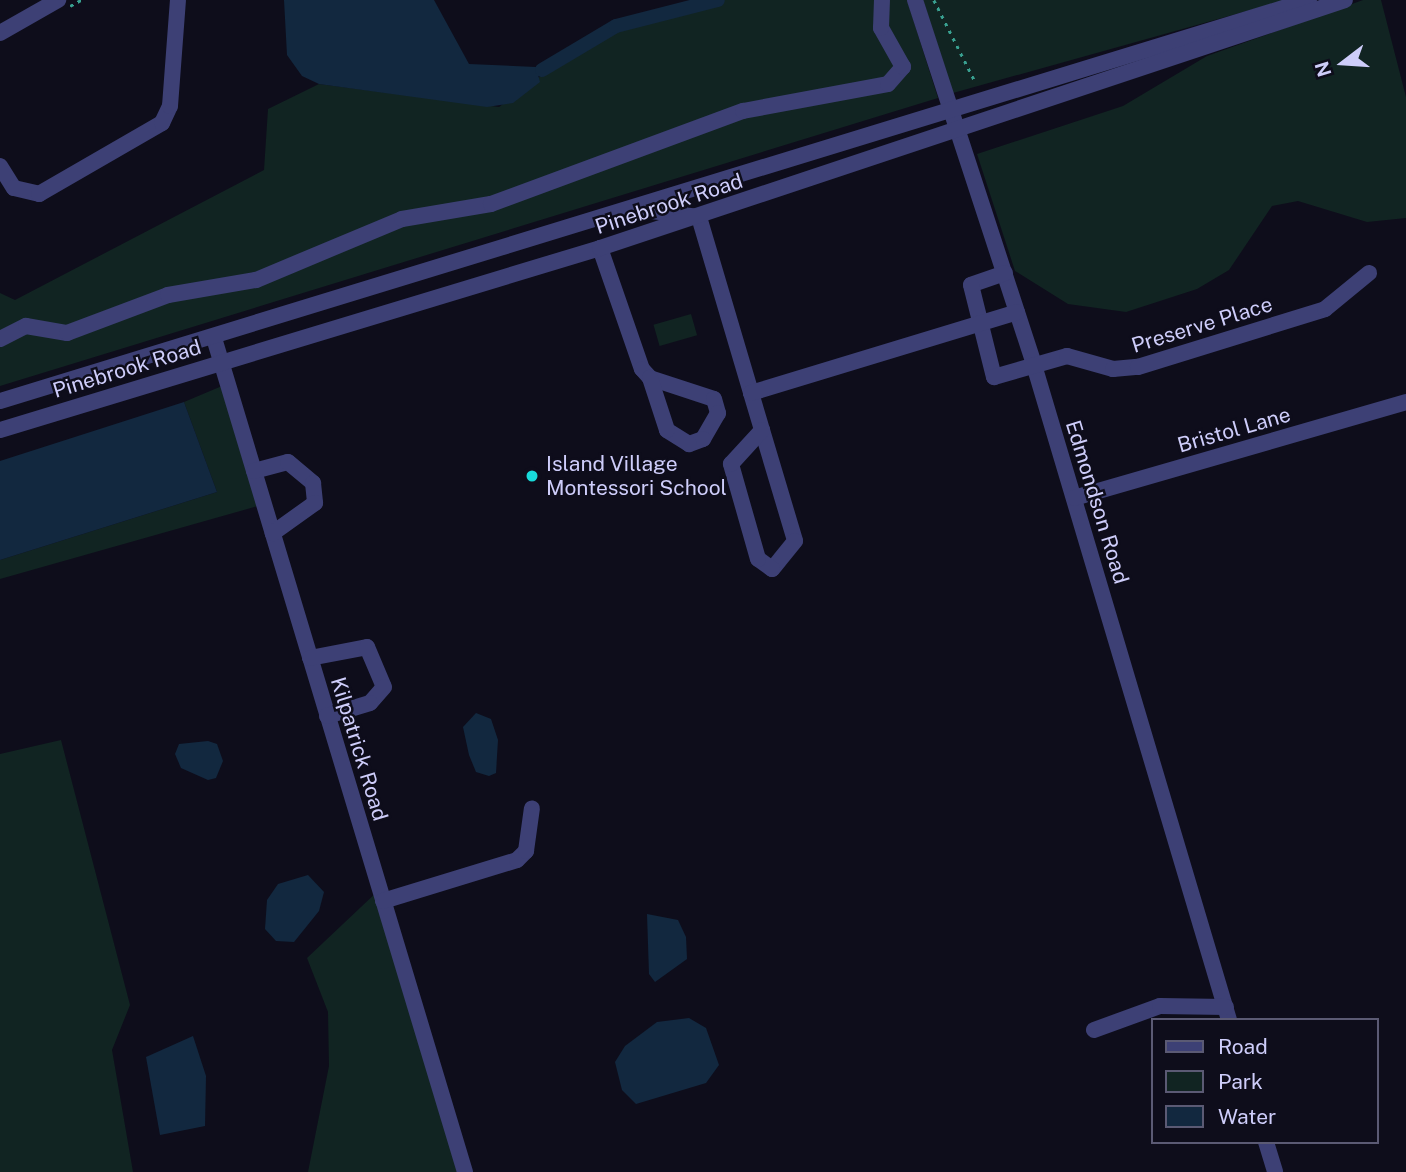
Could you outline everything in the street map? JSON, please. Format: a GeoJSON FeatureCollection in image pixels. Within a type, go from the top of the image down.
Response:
{"type":"FeatureCollection","features":[{"type":"Feature","properties":{"kind":"street"},"geometry":{"type":"LineString","coordinates":[[0,33],[58,0]]}},
{"type":"Feature","properties":{"kind":"street"},"geometry":{"type":"LineString","coordinates":[[0,166],[14,188],[39,194],[162,123],[170,106],[178,0]]}},
{"type":"Feature","properties":{"kind":"street"},"geometry":{"type":"LineString","coordinates":[[0,339],[26,326],[67,333],[168,295],[237,285],[402,219],[491,204],[743,111],[888,83],[903,67],[881,29],[882,0]]}},
{"type":"Feature","properties":{"kind":"street","name":"Edmondson Road"},"geometry":{"type":"LineString","coordinates":[[915,0],[1034,365],[1228,1013]]}},
{"type":"Feature","properties":{"kind":"street","name":"Pinebrook Road"},"geometry":{"type":"LineString","coordinates":[[0,401],[214,338],[949,108],[1309,0]]}},
{"type":"Feature","properties":{"kind":"street","name":"Pinebrook Road"},"geometry":{"type":"LineString","coordinates":[[0,430],[600,248],[958,133],[1345,0]]}},
{"type":"Feature","properties":{"kind":"street"},"geometry":{"type":"LineString","coordinates":[[628,208],[699,216],[795,541],[772,569],[758,559],[731,464],[762,430]]}},
{"type":"Feature","properties":{"kind":"street"},"geometry":{"type":"LineString","coordinates":[[600,248],[667,430],[689,444],[703,439],[718,413],[714,399],[650,378]]}},
{"type":"Feature","properties":{"kind":"street"},"geometry":{"type":"LineString","coordinates":[[977,326],[971,285],[1005,273]]}},
{"type":"Feature","properties":{"kind":"street","name":"Preserve Place"},"geometry":{"type":"LineString","coordinates":[[977,326],[994,377],[1067,356],[1113,369],[1138,367],[1325,309],[1369,273]]}},
{"type":"Feature","properties":{"kind":"street"},"geometry":{"type":"LineString","coordinates":[[751,393],[1017,312]]}},
{"type":"Feature","properties":{"kind":"street","name":"Kilpatrick Road"},"geometry":{"type":"LineString","coordinates":[[214,338],[465,1172]]}},
{"type":"Feature","properties":{"kind":"street","name":"Bristol Lane"},"geometry":{"type":"LineString","coordinates":[[1074,498],[1406,402]]}},
{"type":"Feature","properties":{"kind":"street"},"geometry":{"type":"LineString","coordinates":[[254,471],[288,463],[313,483],[315,503],[273,533]]}},
{"type":"Feature","properties":{"kind":"street"},"geometry":{"type":"LineString","coordinates":[[310,658],[367,647],[384,687],[370,703],[327,716]]}},
{"type":"Feature","properties":{"kind":"street"},"geometry":{"type":"LineString","coordinates":[[383,901],[517,860],[526,851],[532,808]]}},
{"type":"Feature","properties":{"kind":"street"},"geometry":{"type":"LineString","coordinates":[[1094,1030],[1160,1006],[1228,1013]]}},
{"type":"Feature","properties":{"kind":"street"},"geometry":{"type":"LineString","coordinates":[[1267,1144],[1275,1172]]}},
{"type":"Feature","properties":{"kind":"path"},"geometry":{"type":"LineString","coordinates":[[934,0],[975,81]]}},
{"type":"Feature","properties":{"kind":"green space"},"geometry":{"type":"Polygon","coordinates":[[[699,0],[907,0],[938,98],[0,386],[0,293],[15,300],[264,170],[268,109],[319,84],[499,107],[596,35],[699,0]]]}},
{"type":"Feature","properties":{"kind":"green space"},"geometry":{"type":"Polygon","coordinates":[[[923,0],[1286,0],[953,93],[923,0]]]}},
{"type":"Feature","properties":{"kind":"green space"},"geometry":{"type":"Polygon","coordinates":[[[1363,0],[1381,0],[1406,97],[1406,218],[1367,222],[1298,201],[1272,206],[1229,270],[1197,289],[1126,312],[1068,304],[1015,271],[977,154],[1123,106],[1207,56],[1363,0]]]}},
{"type":"Feature","properties":{"kind":"green space"},"geometry":{"type":"Polygon","coordinates":[[[691,314],[697,335],[660,346],[654,325],[691,314]]]}},
{"type":"Feature","properties":{"kind":"green space"},"geometry":{"type":"Polygon","coordinates":[[[222,386],[265,504],[0,579],[0,560],[217,492],[184,402],[222,386]]]}},
{"type":"Feature","properties":{"kind":"green space"},"geometry":{"type":"Polygon","coordinates":[[[61,740],[130,1005],[112,1050],[133,1172],[0,1172],[0,754],[61,740]]]}},
{"type":"Feature","properties":{"kind":"green space"},"geometry":{"type":"Polygon","coordinates":[[[379,890],[463,1172],[308,1172],[329,1066],[328,1012],[307,958],[379,890]]]}},
{"type":"Feature","properties":{"kind":"water"},"geometry":{"type":"Polygon","coordinates":[[[284,0],[434,0],[469,64],[536,67],[540,82],[513,103],[487,107],[319,84],[302,76],[287,55],[284,0]]]}},
{"type":"Feature","properties":{"kind":"water"},"geometry":{"type":"Polygon","coordinates":[[[184,402],[217,492],[0,560],[0,461],[184,402]]]}},
{"type":"Feature","properties":{"kind":"water"},"geometry":{"type":"Polygon","coordinates":[[[476,713],[491,719],[498,740],[496,773],[489,776],[476,772],[463,727],[476,713]]]}},
{"type":"Feature","properties":{"kind":"water"},"geometry":{"type":"Polygon","coordinates":[[[208,741],[217,744],[223,761],[216,778],[208,780],[181,768],[175,754],[179,744],[208,741]]]}},
{"type":"Feature","properties":{"kind":"water"},"geometry":{"type":"Polygon","coordinates":[[[308,875],[324,892],[319,911],[294,942],[276,941],[265,929],[267,900],[278,884],[308,875]]]}},
{"type":"Feature","properties":{"kind":"water"},"geometry":{"type":"Polygon","coordinates":[[[647,914],[678,920],[686,937],[687,959],[655,982],[649,974],[647,914]]]}},
{"type":"Feature","properties":{"kind":"water"},"geometry":{"type":"Polygon","coordinates":[[[689,1018],[706,1028],[719,1065],[706,1083],[636,1104],[622,1090],[615,1062],[625,1046],[657,1022],[689,1018]]]}},
{"type":"Feature","properties":{"kind":"water"},"geometry":{"type":"Polygon","coordinates":[[[193,1036],[206,1076],[205,1126],[160,1135],[146,1057],[193,1036]]]}},
{"type":"Feature","properties":{"kind":"waterway"},"geometry":{"type":"LineString","coordinates":[[542,70],[616,26],[718,0]]}},
{"type":"Feature","properties":{"kind":"place","name":"Island Village Montessori School"},"geometry":{"type":"Point","coordinates":[532,476]}}]}
